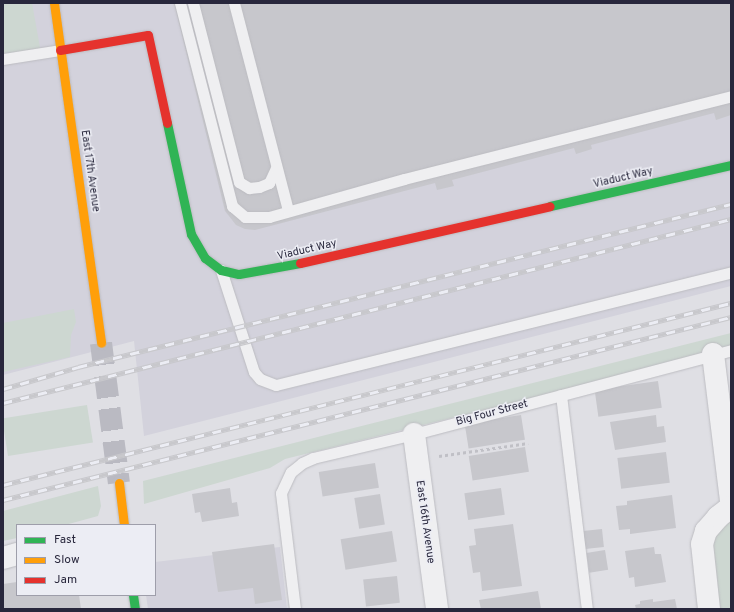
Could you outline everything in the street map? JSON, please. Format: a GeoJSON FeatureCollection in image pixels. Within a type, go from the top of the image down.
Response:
{"type":"FeatureCollection","features":[{"type":"Feature","properties":{"kind":"street","name":"East 17th Avenue"},"geometry":{"type":"LineString","coordinates":[[54,3],[102,343]]}},
{"type":"Feature","properties":{"kind":"street","name":"Viaduct Way"},"geometry":{"type":"LineString","coordinates":[[60,50],[148,35],[185,217],[198,248],[205,258],[221,270],[239,274],[262,272],[731,165]]}},
{"type":"Feature","properties":{"kind":"street"},"geometry":{"type":"LineString","coordinates":[[722,352],[731,500]]}},
{"type":"Feature","properties":{"kind":"street","name":"East 16th Avenue"},"geometry":{"type":"LineString","coordinates":[[414,434],[437,609]]}},
{"type":"Feature","properties":{"kind":"street"},"geometry":{"type":"LineString","coordinates":[[119,483],[124,524]]}},
{"type":"Feature","properties":{"kind":"street"},"geometry":{"type":"LineString","coordinates":[[709,609],[702,544],[706,531],[718,517],[731,507]]}},
{"type":"Feature","properties":{"kind":"street"},"geometry":{"type":"LineString","coordinates":[[3,558],[16,554]]}},
{"type":"Feature","properties":{"kind":"street"},"geometry":{"type":"LineString","coordinates":[[133,596],[135,609]]}},
{"type":"Feature","properties":{"kind":"lane"},"geometry":{"type":"LineString","coordinates":[[180,3],[232,206],[245,217],[255,219],[731,96]]}},
{"type":"Feature","properties":{"kind":"lane"},"geometry":{"type":"LineString","coordinates":[[193,3],[239,182],[249,188],[259,187],[269,183],[276,168]]}},
{"type":"Feature","properties":{"kind":"lane"},"geometry":{"type":"LineString","coordinates":[[234,3],[288,211]]}},
{"type":"Feature","properties":{"kind":"lane"},"geometry":{"type":"LineString","coordinates":[[3,58],[60,50]]}},
{"type":"Feature","properties":{"kind":"lane"},"geometry":{"type":"LineString","coordinates":[[221,270],[254,372],[260,379],[276,385],[731,272]]}},
{"type":"Feature","properties":{"kind":"lane","name":"Big Four Street"},"geometry":{"type":"LineString","coordinates":[[295,609],[282,505],[285,483],[291,472],[302,463],[312,458],[414,434],[722,352]]}},
{"type":"Feature","properties":{"kind":"lane"},"geometry":{"type":"LineString","coordinates":[[560,395],[587,609]]}},
{"type":"Feature","properties":{"kind":"path"},"geometry":{"type":"LineString","coordinates":[[434,457],[528,443]]}},
{"type":"Feature","properties":{"kind":"shaded area"},"geometry":{"type":"Polygon","coordinates":[[[3,3],[731,3],[731,286],[144,436],[134,341],[3,375],[3,3]]]}},
{"type":"Feature","properties":{"kind":"shaded area"},"geometry":{"type":"Polygon","coordinates":[[[3,3],[32,3],[41,53],[3,59],[3,3]]]}},
{"type":"Feature","properties":{"kind":"shaded area"},"geometry":{"type":"Polygon","coordinates":[[[74,309],[76,322],[71,335],[70,357],[3,372],[3,323],[74,309]]]}},
{"type":"Feature","properties":{"kind":"shaded area"},"geometry":{"type":"Polygon","coordinates":[[[731,333],[731,349],[285,459],[270,468],[144,504],[143,481],[731,333]]]}},
{"type":"Feature","properties":{"kind":"shaded area"},"geometry":{"type":"Polygon","coordinates":[[[87,405],[93,443],[8,456],[3,418],[87,405]]]}},
{"type":"Feature","properties":{"kind":"shaded area"},"geometry":{"type":"Polygon","coordinates":[[[98,486],[101,506],[98,516],[69,524],[16,524],[16,538],[3,541],[3,511],[98,486]]]}},
{"type":"Feature","properties":{"kind":"shaded area"},"geometry":{"type":"Polygon","coordinates":[[[731,507],[731,609],[709,609],[706,531],[731,507]]]}},
{"type":"Feature","properties":{"kind":"shaded area"},"geometry":{"type":"Polygon","coordinates":[[[280,547],[287,609],[148,609],[146,596],[156,596],[156,562],[280,547]]]}},
{"type":"Feature","properties":{"kind":"building"},"geometry":{"type":"Polygon","coordinates":[[[174,3],[731,3],[731,115],[716,120],[714,113],[591,145],[592,149],[576,154],[574,148],[452,180],[454,186],[437,190],[435,183],[255,230],[245,229],[236,225],[225,211],[174,3]]]}},
{"type":"Feature","properties":{"kind":"building"},"geometry":{"type":"Polygon","coordinates":[[[658,381],[662,408],[598,417],[595,390],[658,381]]]}},
{"type":"Feature","properties":{"kind":"building"},"geometry":{"type":"Polygon","coordinates":[[[521,415],[525,440],[469,449],[465,424],[521,415]]]}},
{"type":"Feature","properties":{"kind":"building"},"geometry":{"type":"Polygon","coordinates":[[[656,415],[657,427],[664,426],[666,442],[615,450],[610,422],[656,415]]]}},
{"type":"Feature","properties":{"kind":"building"},"geometry":{"type":"Polygon","coordinates":[[[525,447],[529,472],[473,481],[469,456],[525,447]]]}},
{"type":"Feature","properties":{"kind":"building"},"geometry":{"type":"Polygon","coordinates":[[[666,452],[670,483],[621,489],[617,458],[666,452]]]}},
{"type":"Feature","properties":{"kind":"building"},"geometry":{"type":"Polygon","coordinates":[[[375,463],[379,488],[323,497],[319,472],[375,463]]]}},
{"type":"Feature","properties":{"kind":"building"},"geometry":{"type":"Polygon","coordinates":[[[230,488],[232,503],[237,502],[239,516],[202,522],[200,512],[195,513],[192,494],[230,488]]]}},
{"type":"Feature","properties":{"kind":"building"},"geometry":{"type":"Polygon","coordinates":[[[501,488],[505,515],[468,520],[464,493],[501,488]]]}},
{"type":"Feature","properties":{"kind":"building"},"geometry":{"type":"Polygon","coordinates":[[[380,494],[385,525],[359,529],[354,498],[380,494]]]}},
{"type":"Feature","properties":{"kind":"building"},"geometry":{"type":"Polygon","coordinates":[[[672,495],[676,528],[630,534],[630,529],[619,530],[616,506],[627,505],[627,501],[672,495]]]}},
{"type":"Feature","properties":{"kind":"building"},"geometry":{"type":"Polygon","coordinates":[[[513,524],[522,586],[482,591],[480,572],[473,573],[469,546],[476,545],[474,529],[513,524]]]}},
{"type":"Feature","properties":{"kind":"building"},"geometry":{"type":"Polygon","coordinates":[[[602,529],[604,547],[585,549],[583,531],[602,529]]]}},
{"type":"Feature","properties":{"kind":"building"},"geometry":{"type":"Polygon","coordinates":[[[392,531],[397,562],[345,570],[341,539],[392,531]]]}},
{"type":"Feature","properties":{"kind":"building"},"geometry":{"type":"Polygon","coordinates":[[[274,544],[282,600],[255,604],[253,588],[218,592],[212,552],[274,544]]]}},
{"type":"Feature","properties":{"kind":"building"},"geometry":{"type":"Polygon","coordinates":[[[654,547],[655,554],[661,554],[666,582],[635,587],[634,577],[629,578],[625,551],[654,547]]]}},
{"type":"Feature","properties":{"kind":"building"},"geometry":{"type":"Polygon","coordinates":[[[605,550],[608,570],[589,573],[586,553],[605,550]]]}},
{"type":"Feature","properties":{"kind":"building"},"geometry":{"type":"Polygon","coordinates":[[[397,576],[400,603],[366,606],[363,580],[397,576]]]}},
{"type":"Feature","properties":{"kind":"building"},"geometry":{"type":"Polygon","coordinates":[[[16,582],[16,596],[79,596],[81,609],[3,609],[3,584],[16,582]]]}},
{"type":"Feature","properties":{"kind":"building"},"geometry":{"type":"Polygon","coordinates":[[[538,591],[541,609],[481,609],[479,600],[538,591]]]}},
{"type":"Feature","properties":{"kind":"building"},"geometry":{"type":"Polygon","coordinates":[[[653,599],[653,602],[675,599],[677,609],[636,609],[635,605],[640,604],[640,601],[653,599]]]}},
{"type":"Feature","properties":{"kind":"tunnel"},"geometry":{"type":"LineString","coordinates":[[101,343],[119,483]]}},
{"type":"Feature","properties":{"kind":"railway"},"geometry":{"type":"LineString","coordinates":[[3,389],[78,367],[731,204]]}},
{"type":"Feature","properties":{"kind":"railway"},"geometry":{"type":"LineString","coordinates":[[3,403],[731,219]]}},
{"type":"Feature","properties":{"kind":"railway"},"geometry":{"type":"LineString","coordinates":[[3,485],[731,303]]}},
{"type":"Feature","properties":{"kind":"railway"},"geometry":{"type":"LineString","coordinates":[[3,500],[731,317]]}},
{"type":"Feature","properties":{"kind":"traffic: fast"},"geometry":{"type":"LineString","coordinates":[[167,123],[191,234],[205,258],[221,270],[239,274],[300,263]]}},
{"type":"Feature","properties":{"kind":"traffic: fast"},"geometry":{"type":"LineString","coordinates":[[550,206],[731,165]]}},
{"type":"Feature","properties":{"kind":"traffic: fast"},"geometry":{"type":"LineString","coordinates":[[133,596],[135,609]]}},
{"type":"Feature","properties":{"kind":"traffic: slow"},"geometry":{"type":"LineString","coordinates":[[54,3],[101,343]]}},
{"type":"Feature","properties":{"kind":"traffic: slow"},"geometry":{"type":"LineString","coordinates":[[119,483],[124,524]]}},
{"type":"Feature","properties":{"kind":"traffic: jam"},"geometry":{"type":"LineString","coordinates":[[60,50],[148,35],[167,123]]}},
{"type":"Feature","properties":{"kind":"traffic: jam"},"geometry":{"type":"LineString","coordinates":[[300,263],[550,206]]}}]}
